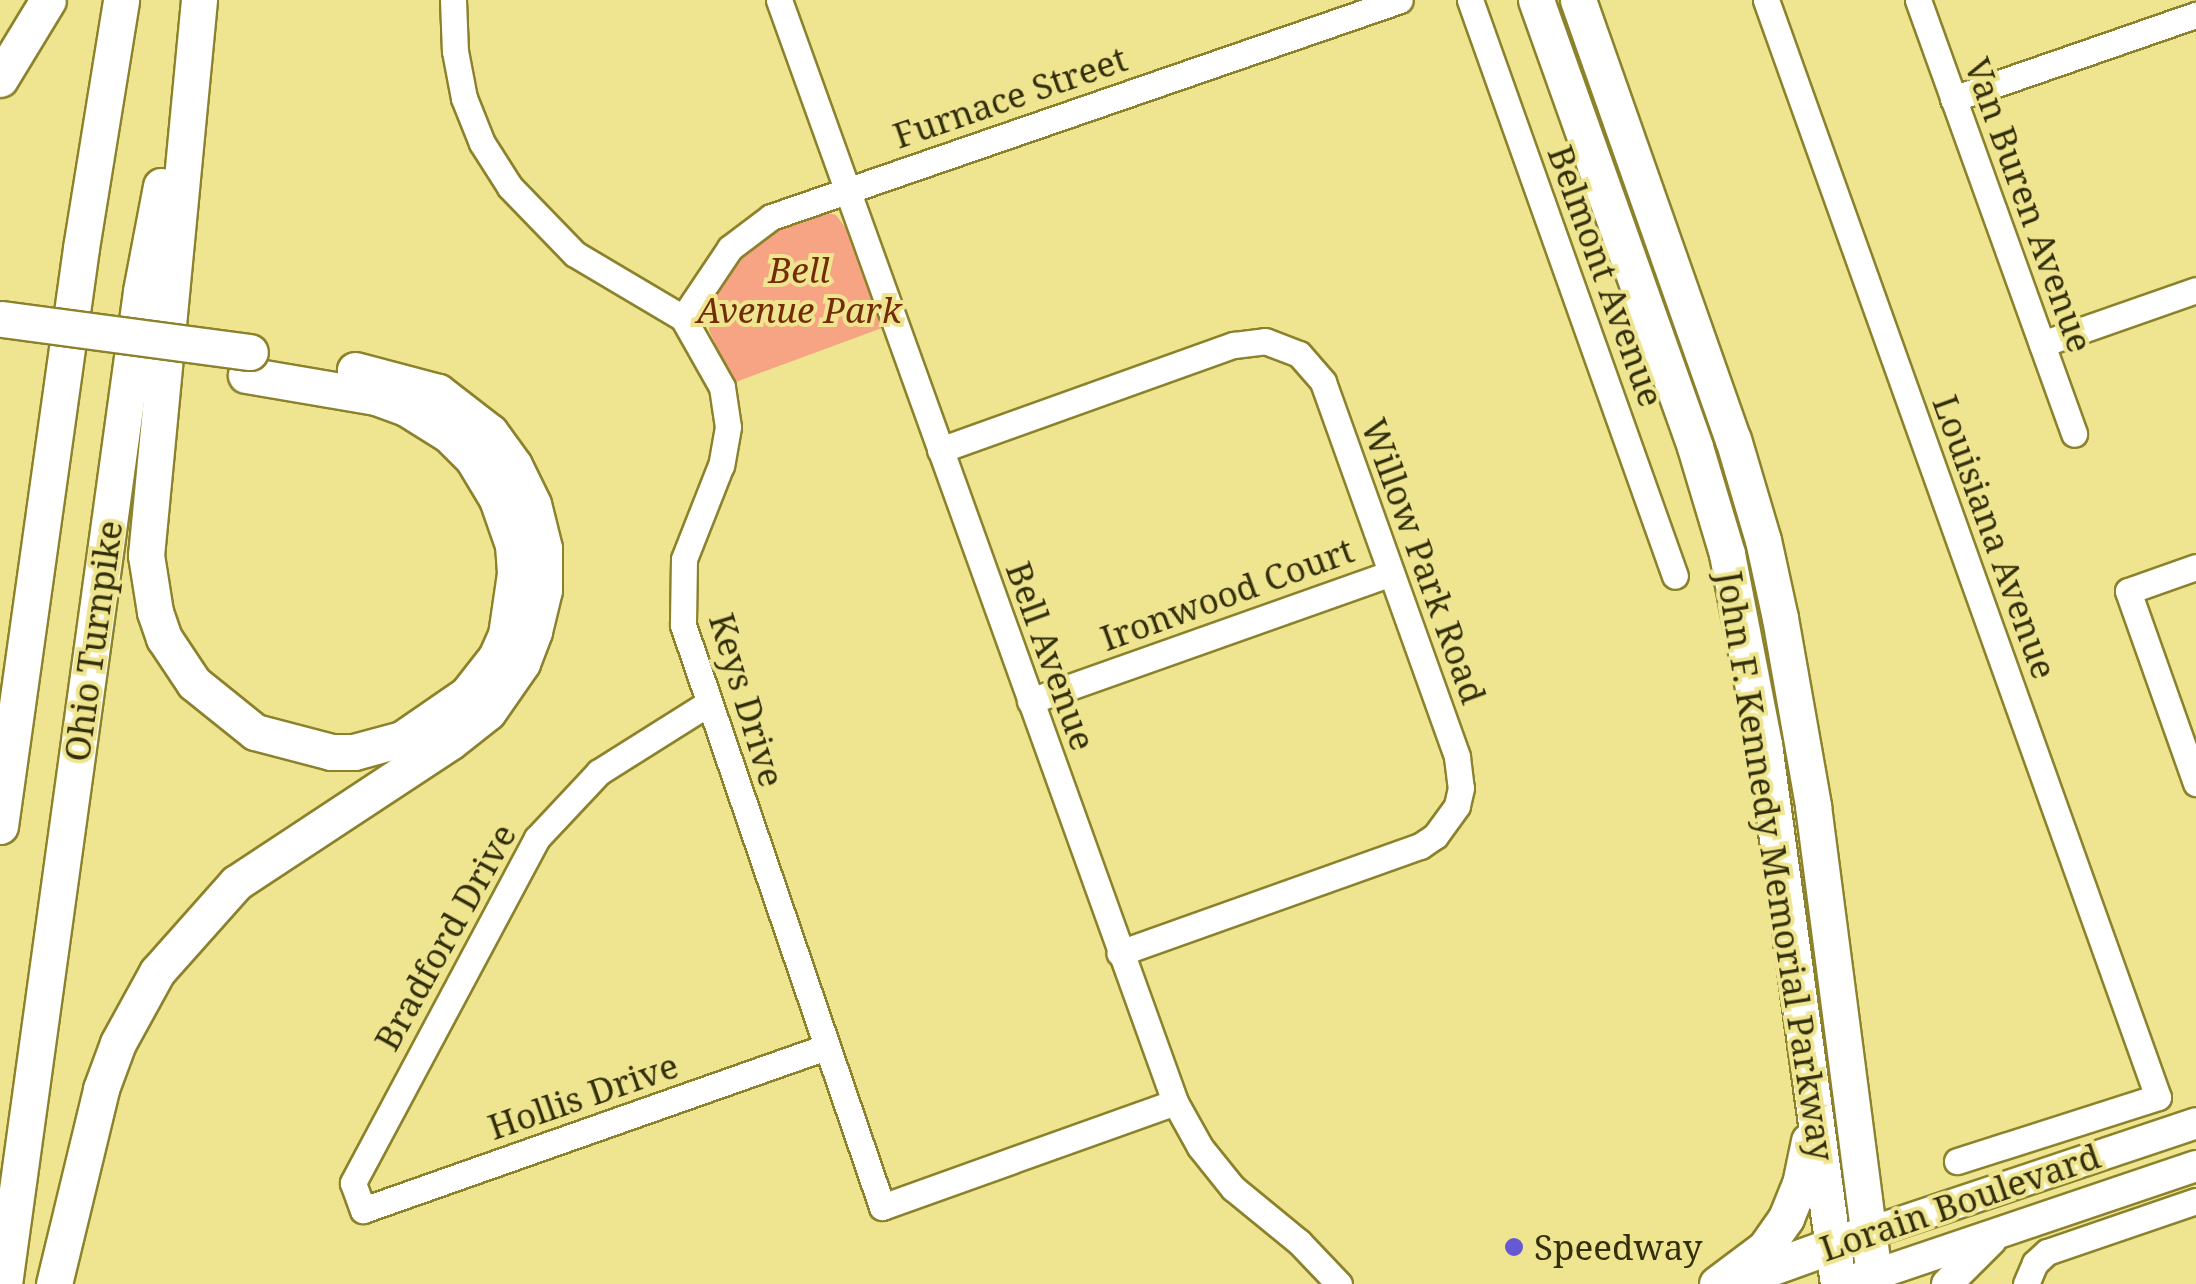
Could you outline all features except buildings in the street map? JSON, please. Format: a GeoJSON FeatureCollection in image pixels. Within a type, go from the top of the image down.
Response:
{"type":"FeatureCollection","features":[{"type":"Feature","properties":{"kind":"highway"},"geometry":{"type":"LineString","coordinates":[[0,79],[48,0]]}},
{"type":"Feature","properties":{"kind":"highway","name":"Ohio Turnpike"},"geometry":{"type":"LineString","coordinates":[[0,826],[76,284],[121,0]]}},
{"type":"Feature","properties":{"kind":"highway"},"geometry":{"type":"LineString","coordinates":[[198,0],[146,555],[155,612],[164,638],[194,683],[211,701],[256,732],[332,752],[354,752],[402,740],[467,694],[496,657],[506,635],[515,573],[513,546],[497,499],[487,478],[449,434],[406,408],[248,363]]}},
{"type":"Feature","properties":{"kind":"highway","name":"Ohio Turnpike"},"geometry":{"type":"LineString","coordinates":[[4,1284],[141,291],[198,0]]}},
{"type":"Feature","properties":{"kind":"highway","name":"John F. Kennedy Memorial Parkway"},"geometry":{"type":"LineString","coordinates":[[1536,0],[1683,412],[1727,554],[1764,744],[1838,1284]]}},
{"type":"Feature","properties":{"kind":"highway","name":"John F. Kennedy Memorial Parkway"},"geometry":{"type":"LineString","coordinates":[[1578,0],[1734,439],[1764,540],[1813,806],[1868,1233],[1865,1281]]}},
{"type":"Feature","properties":{"kind":"highway"},"geometry":{"type":"LineString","coordinates":[[1,326],[407,382],[438,392],[490,432],[514,465],[533,504],[544,548],[544,590],[522,664],[488,712],[450,742],[236,884],[157,972],[118,1043],[101,1089],[54,1284]]}},
{"type":"Feature","properties":{"kind":"highway"},"geometry":{"type":"LineString","coordinates":[[1720,1284],[1764,1248],[1786,1218],[1800,1184],[1815,1110]]}},
{"type":"Feature","properties":{"kind":"highway","name":"Lorain Boulevard"},"geometry":{"type":"LineString","coordinates":[[1720,1284],[1868,1233]]}},
{"type":"Feature","properties":{"kind":"main road","name":"Lorain Boulevard"},"geometry":{"type":"LineString","coordinates":[[1868,1233],[2196,1124]]}},
{"type":"Feature","properties":{"kind":"main road","name":"Lorain Boulevard"},"geometry":{"type":"LineString","coordinates":[[1865,1281],[2196,1166]]}},
{"type":"Feature","properties":{"kind":"main road"},"geometry":{"type":"LineString","coordinates":[[1947,1284],[2000,1232]]}},
{"type":"Feature","properties":{"kind":"street","name":"Keys Drive"},"geometry":{"type":"LineString","coordinates":[[454,0],[455,51],[464,98],[482,143],[510,187],[575,254],[683,318],[722,387],[728,426],[721,465],[688,543],[681,592],[687,641],[882,1208],[1174,1102]]}},
{"type":"Feature","properties":{"kind":"street","name":"Bell Avenue"},"geometry":{"type":"LineString","coordinates":[[780,0],[1174,1102],[1200,1147],[1233,1188],[1298,1242],[1339,1284]]}},
{"type":"Feature","properties":{"kind":"street","name":"Furnace Street"},"geometry":{"type":"LineString","coordinates":[[683,318],[730,248],[771,217],[1400,0]]}},
{"type":"Feature","properties":{"kind":"street","name":"Belmont Avenue"},"geometry":{"type":"LineString","coordinates":[[1470,0],[1675,576]]}},
{"type":"Feature","properties":{"kind":"street","name":"Louisiana Avenue"},"geometry":{"type":"LineString","coordinates":[[1766,0],[2158,1097],[1957,1161]]}},
{"type":"Feature","properties":{"kind":"street","name":"Van Buren Avenue"},"geometry":{"type":"LineString","coordinates":[[1918,0],[2074,434]]}},
{"type":"Feature","properties":{"kind":"street"},"geometry":{"type":"LineString","coordinates":[[1953,99],[2196,15]]}},
{"type":"Feature","properties":{"kind":"street"},"geometry":{"type":"LineString","coordinates":[[2042,344],[2196,290]]}},
{"type":"Feature","properties":{"kind":"street","name":"Willow Park Road"},"geometry":{"type":"LineString","coordinates":[[940,450],[1234,345],[1264,341],[1283,345],[1313,366],[1323,382],[1460,769],[1461,788],[1448,822],[1420,846],[1120,953]]}},
{"type":"Feature","properties":{"kind":"street"},"geometry":{"type":"LineString","coordinates":[[2196,567],[2128,591],[2196,783]]}},
{"type":"Feature","properties":{"kind":"street","name":"Ironwood Court"},"geometry":{"type":"LineString","coordinates":[[1030,702],[1391,574]]}},
{"type":"Feature","properties":{"kind":"street","name":"Bradford Drive"},"geometry":{"type":"LineString","coordinates":[[363,1210],[354,1182],[537,838],[599,772],[707,704]]}},
{"type":"Feature","properties":{"kind":"street","name":"Hollis Drive"},"geometry":{"type":"LineString","coordinates":[[363,1210],[827,1048]]}},
{"type":"Feature","properties":{"kind":"street"},"geometry":{"type":"LineString","coordinates":[[2026,1284],[2035,1263],[2047,1252],[2196,1202]]}},
{"type":"Feature","properties":{"kind":"green space","name":"Bell Avenue Park"},"geometry":{"type":"Polygon","coordinates":[[[820,211],[836,215],[845,227],[882,328],[733,383],[709,330],[711,295],[755,241],[820,211]]]}},
{"type":"Feature","properties":{"kind":"place","name":"Speedway"},"geometry":{"type":"Point","coordinates":[1514,1247]}}]}
